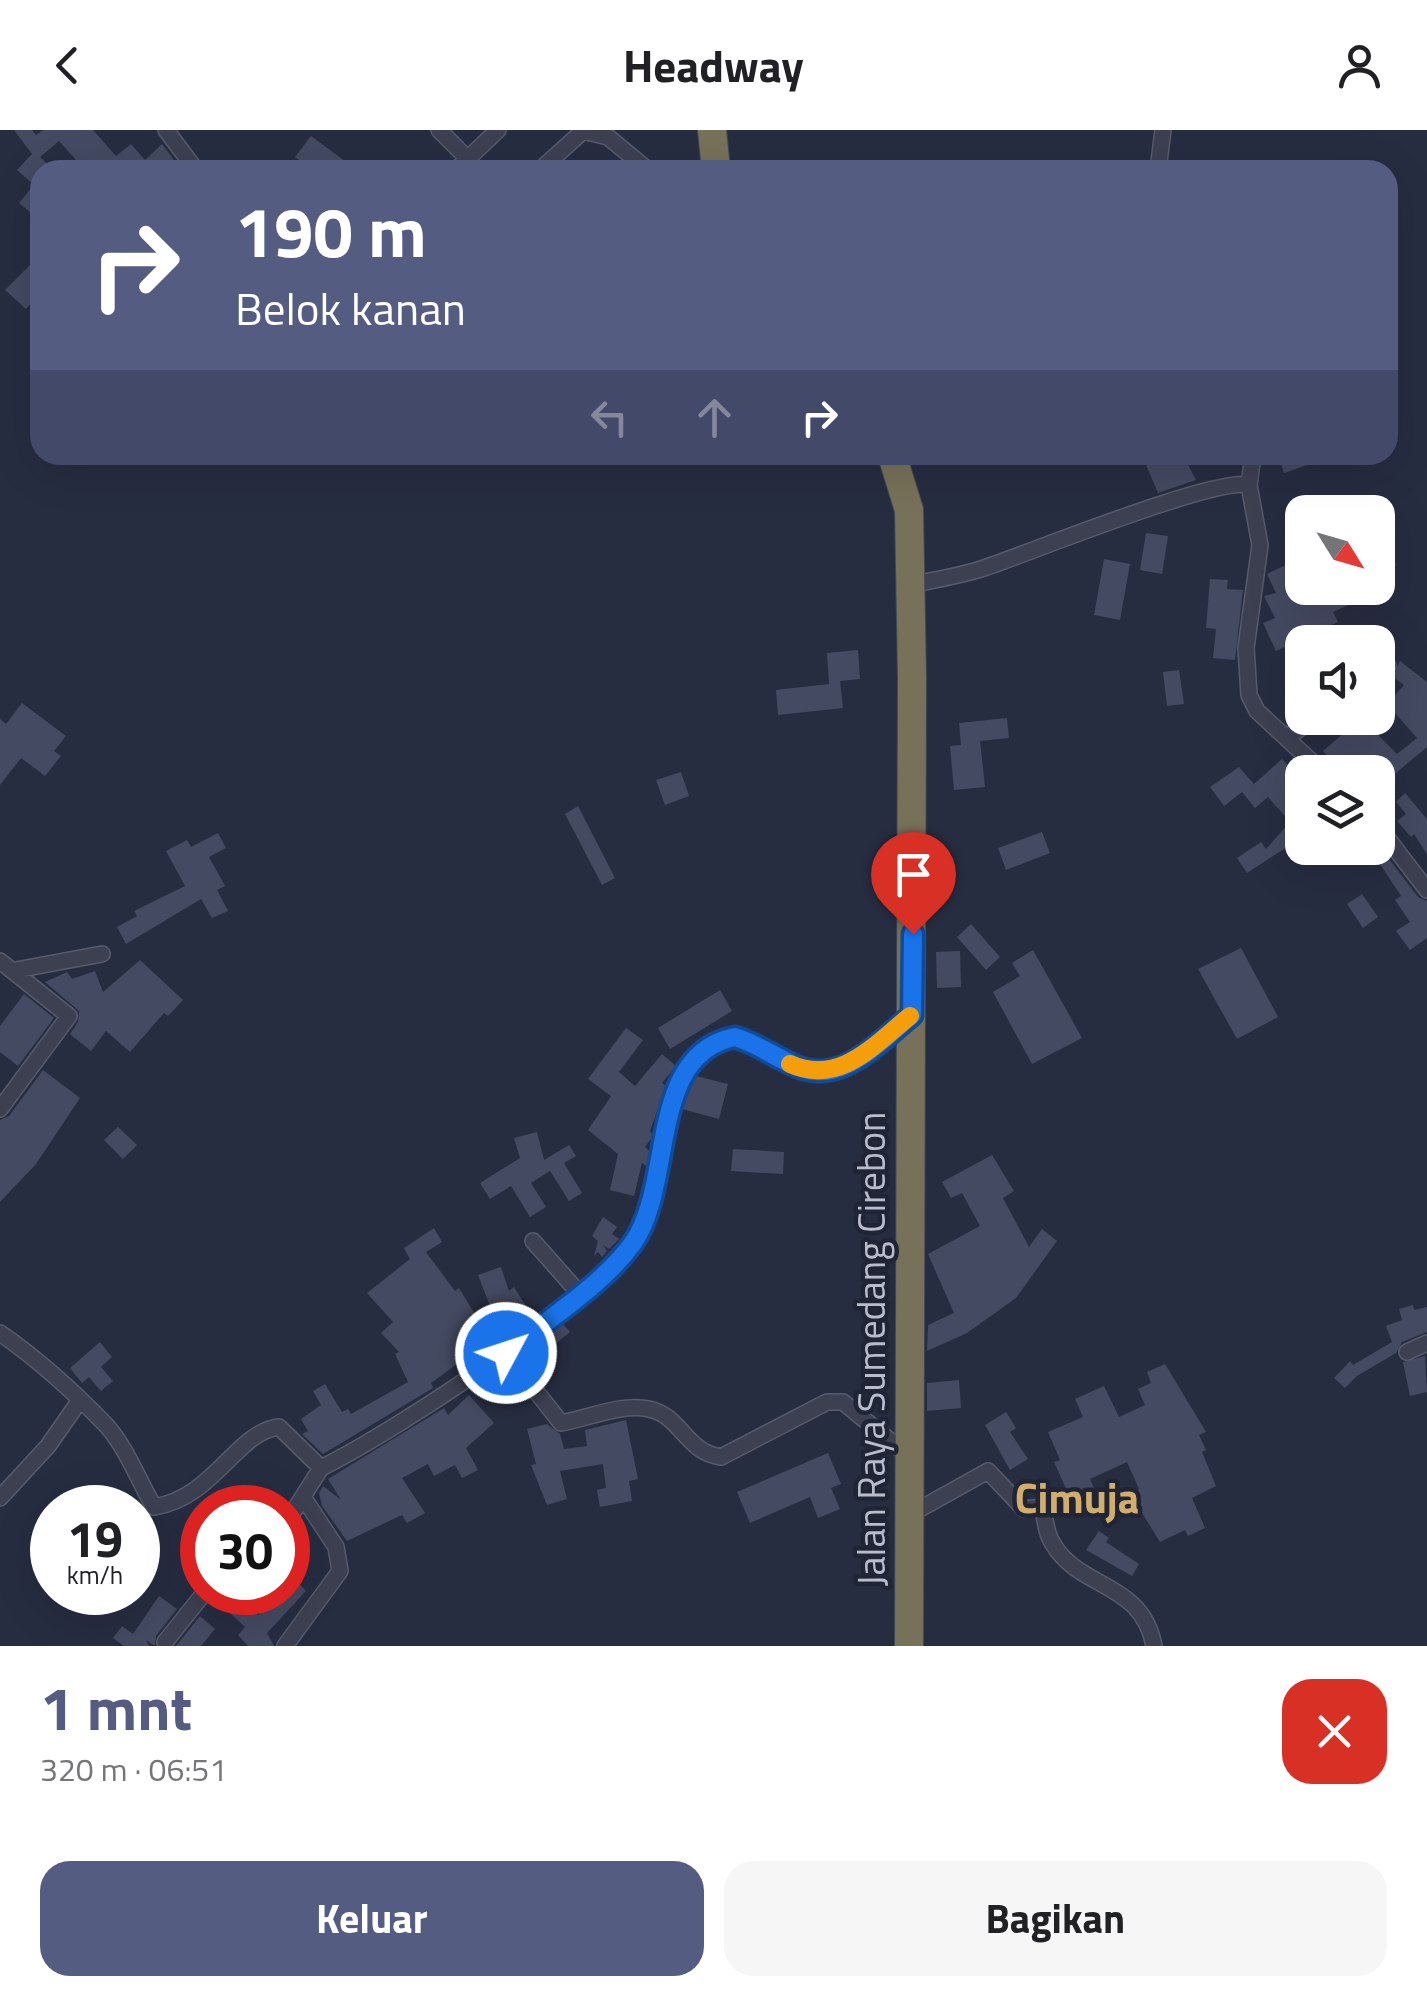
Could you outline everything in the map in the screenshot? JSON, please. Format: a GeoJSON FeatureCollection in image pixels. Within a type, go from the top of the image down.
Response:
{"type":"FeatureCollection","features":[{"type":"Feature","properties":{"kind":"highway"},"geometry":{"type":"LineString","coordinates":[[712,130],[715,160]]}},
{"type":"Feature","properties":{"kind":"highway","name":"Jalan Raya Sumedang Cirebon"},"geometry":{"type":"LineString","coordinates":[[895,465],[909,510],[909,1646]]}},
{"type":"Feature","properties":{"kind":"street"},"geometry":{"type":"LineString","coordinates":[[166,130],[188,160]]}},
{"type":"Feature","properties":{"kind":"street"},"geometry":{"type":"LineString","coordinates":[[440,130],[462,160]]}},
{"type":"Feature","properties":{"kind":"street"},"geometry":{"type":"LineString","coordinates":[[465,160],[498,130]]}},
{"type":"Feature","properties":{"kind":"street"},"geometry":{"type":"LineString","coordinates":[[1160,160],[1164,130]]}},
{"type":"Feature","properties":{"kind":"street"},"geometry":{"type":"LineString","coordinates":[[551,160],[582,131],[608,137],[636,160]]}},
{"type":"Feature","properties":{"kind":"street"},"geometry":{"type":"LineString","coordinates":[[1252,465],[1249,485],[1260,545],[1246,648],[1248,695],[1257,711],[1304,755]]}},
{"type":"Feature","properties":{"kind":"street"},"geometry":{"type":"LineString","coordinates":[[909,585],[980,570],[1214,490],[1249,485]]}},
{"type":"Feature","properties":{"kind":"street"},"geometry":{"type":"LineString","coordinates":[[1286,738],[1290,735]]}},
{"type":"Feature","properties":{"kind":"street"},"geometry":{"type":"LineString","coordinates":[[1395,848],[1427,890]]}},
{"type":"Feature","properties":{"kind":"street"},"geometry":{"type":"LineString","coordinates":[[16,970],[102,954]]}},
{"type":"Feature","properties":{"kind":"street"},"geometry":{"type":"LineString","coordinates":[[0,961],[69,1016],[0,1109]]}},
{"type":"Feature","properties":{"kind":"street"},"geometry":{"type":"LineString","coordinates":[[310,1486],[321,1468],[353,1453],[506,1353],[632,1245],[648,1215],[672,1098],[682,1073],[706,1047],[735,1037],[803,1069],[831,1072],[858,1058],[912,1015]]}},
{"type":"Feature","properties":{"kind":"street"},"geometry":{"type":"LineString","coordinates":[[533,1241],[578,1293]]}},
{"type":"Feature","properties":{"kind":"street"},"geometry":{"type":"LineString","coordinates":[[0,1333],[51,1368],[78,1402],[108,1427],[154,1506],[210,1482],[265,1429],[279,1428],[321,1468]]}},
{"type":"Feature","properties":{"kind":"street"},"geometry":{"type":"LineString","coordinates":[[1407,1352],[1427,1343]]}},
{"type":"Feature","properties":{"kind":"street"},"geometry":{"type":"LineString","coordinates":[[506,1353],[562,1423],[636,1408],[652,1410],[672,1422],[692,1447],[721,1457],[827,1402],[843,1402],[906,1454]]}},
{"type":"Feature","properties":{"kind":"street"},"geometry":{"type":"LineString","coordinates":[[0,1498],[48,1446],[78,1402]]}},
{"type":"Feature","properties":{"kind":"street"},"geometry":{"type":"LineString","coordinates":[[906,1516],[988,1471],[1024,1509],[1043,1506],[1056,1549],[1133,1603],[1147,1620],[1154,1646]]}},
{"type":"Feature","properties":{"kind":"street"},"geometry":{"type":"LineString","coordinates":[[310,1508],[336,1547],[340,1571],[310,1612]]}},
{"type":"Feature","properties":{"kind":"street"},"geometry":{"type":"LineString","coordinates":[[165,1642],[187,1615]]}},
{"type":"Feature","properties":{"kind":"street"},"geometry":{"type":"LineString","coordinates":[[285,1646],[308,1615]]}},
{"type":"Feature","properties":{"kind":"building"},"geometry":{"type":"Polygon","coordinates":[[[14,130],[32,130],[36,135],[43,130],[93,130],[116,156],[131,144],[145,160],[76,160],[59,141],[40,157],[43,160],[30,160],[30,181],[17,170],[32,154],[14,130]]]}},
{"type":"Feature","properties":{"kind":"building"},"geometry":{"type":"Polygon","coordinates":[[[311,136],[344,160],[299,160],[295,157],[311,136]]]}},
{"type":"Feature","properties":{"kind":"building"},"geometry":{"type":"Polygon","coordinates":[[[162,144],[174,160],[145,160],[162,144]]]}},
{"type":"Feature","properties":{"kind":"building"},"geometry":{"type":"Polygon","coordinates":[[[30,190],[30,212],[19,203],[30,190]]]}},
{"type":"Feature","properties":{"kind":"building"},"geometry":{"type":"Polygon","coordinates":[[[30,265],[30,304],[26,309],[5,290],[30,265]]]}},
{"type":"Feature","properties":{"kind":"building"},"geometry":{"type":"Polygon","coordinates":[[[1146,465],[1188,465],[1196,480],[1158,493],[1146,465]]]}},
{"type":"Feature","properties":{"kind":"building"},"geometry":{"type":"Polygon","coordinates":[[[1281,465],[1308,465],[1284,473],[1281,465]]]}},
{"type":"Feature","properties":{"kind":"building"},"geometry":{"type":"Polygon","coordinates":[[[1146,533],[1168,536],[1162,574],[1140,570],[1146,533]]]}},
{"type":"Feature","properties":{"kind":"building"},"geometry":{"type":"Polygon","coordinates":[[[1104,559],[1130,564],[1120,620],[1094,615],[1104,559]]]}},
{"type":"Feature","properties":{"kind":"building"},"geometry":{"type":"Polygon","coordinates":[[[1285,565],[1285,605],[1348,605],[1333,612],[1338,622],[1332,625],[1285,625],[1285,647],[1276,651],[1263,623],[1275,618],[1264,596],[1276,593],[1267,574],[1285,565]]]}},
{"type":"Feature","properties":{"kind":"building"},"geometry":{"type":"Polygon","coordinates":[[[1210,579],[1228,580],[1227,589],[1243,590],[1235,660],[1213,658],[1216,629],[1206,628],[1210,579]]]}},
{"type":"Feature","properties":{"kind":"building"},"geometry":{"type":"Polygon","coordinates":[[[858,650],[860,679],[840,681],[843,708],[778,715],[776,690],[829,684],[827,653],[858,650]]]}},
{"type":"Feature","properties":{"kind":"building"},"geometry":{"type":"Polygon","coordinates":[[[1400,661],[1427,682],[1427,747],[1395,774],[1395,755],[1327,755],[1323,751],[1341,735],[1378,735],[1397,754],[1417,738],[1395,713],[1395,695],[1404,685],[1395,678],[1400,661]]]}},
{"type":"Feature","properties":{"kind":"building"},"geometry":{"type":"Polygon","coordinates":[[[1179,670],[1184,704],[1167,706],[1163,672],[1179,670]]]}},
{"type":"Feature","properties":{"kind":"building"},"geometry":{"type":"Polygon","coordinates":[[[22,703],[66,736],[54,751],[61,756],[45,776],[21,758],[0,785],[0,719],[6,724],[22,703]]]}},
{"type":"Feature","properties":{"kind":"building"},"geometry":{"type":"Polygon","coordinates":[[[1007,718],[1009,738],[980,741],[985,787],[954,790],[950,746],[961,745],[959,723],[1007,718]]]}},
{"type":"Feature","properties":{"kind":"building"},"geometry":{"type":"Polygon","coordinates":[[[1282,759],[1285,816],[1268,797],[1255,808],[1242,792],[1224,806],[1210,787],[1239,767],[1254,784],[1282,759]]]}},
{"type":"Feature","properties":{"kind":"building"},"geometry":{"type":"Polygon","coordinates":[[[681,772],[689,796],[665,805],[656,780],[681,772]]]}},
{"type":"Feature","properties":{"kind":"building"},"geometry":{"type":"Polygon","coordinates":[[[1405,793],[1427,819],[1427,854],[1414,834],[1411,837],[1397,821],[1406,814],[1396,802],[1405,793]]]}},
{"type":"Feature","properties":{"kind":"building"},"geometry":{"type":"Polygon","coordinates":[[[578,806],[615,878],[602,885],[565,814],[578,806]]]}},
{"type":"Feature","properties":{"kind":"building"},"geometry":{"type":"Polygon","coordinates":[[[1285,828],[1285,848],[1247,873],[1237,858],[1261,842],[1266,849],[1285,828]]]}},
{"type":"Feature","properties":{"kind":"building"},"geometry":{"type":"Polygon","coordinates":[[[1042,832],[1050,853],[1006,870],[998,848],[1042,832]]]}},
{"type":"Feature","properties":{"kind":"building"},"geometry":{"type":"Polygon","coordinates":[[[218,833],[226,848],[209,857],[225,886],[217,890],[228,911],[212,918],[201,899],[126,944],[117,927],[137,916],[134,911],[185,886],[166,851],[187,840],[191,847],[218,833]]]}},
{"type":"Feature","properties":{"kind":"building"},"geometry":{"type":"Polygon","coordinates":[[[1381,865],[1394,865],[1418,897],[1427,901],[1427,938],[1410,950],[1396,931],[1410,922],[1395,900],[1401,896],[1381,865]]]}},
{"type":"Feature","properties":{"kind":"building"},"geometry":{"type":"Polygon","coordinates":[[[1362,894],[1378,917],[1363,928],[1347,904],[1362,894]]]}},
{"type":"Feature","properties":{"kind":"building"},"geometry":{"type":"Polygon","coordinates":[[[971,924],[1000,957],[986,970],[957,937],[971,924]]]}},
{"type":"Feature","properties":{"kind":"building"},"geometry":{"type":"Polygon","coordinates":[[[1241,948],[1278,1017],[1237,1039],[1198,969],[1241,948]]]}},
{"type":"Feature","properties":{"kind":"building"},"geometry":{"type":"Polygon","coordinates":[[[1033,950],[1082,1038],[1032,1064],[993,992],[1020,976],[1012,963],[1033,950]]]}},
{"type":"Feature","properties":{"kind":"building"},"geometry":{"type":"Polygon","coordinates":[[[960,951],[961,987],[937,988],[936,952],[960,951]]]}},
{"type":"Feature","properties":{"kind":"building"},"geometry":{"type":"Polygon","coordinates":[[[140,960],[183,1000],[168,1016],[164,1013],[130,1052],[106,1031],[91,1051],[70,1034],[78,1022],[79,1011],[45,982],[67,972],[72,979],[95,971],[103,992],[140,960]]]}},
{"type":"Feature","properties":{"kind":"building"},"geometry":{"type":"Polygon","coordinates":[[[720,990],[732,1011],[670,1049],[658,1028],[720,990]]]}},
{"type":"Feature","properties":{"kind":"building"},"geometry":{"type":"Polygon","coordinates":[[[24,994],[54,1018],[18,1066],[0,1052],[0,1026],[24,994]]]}},
{"type":"Feature","properties":{"kind":"building"},"geometry":{"type":"Polygon","coordinates":[[[626,1028],[643,1040],[619,1072],[635,1086],[662,1054],[676,1066],[662,1083],[666,1086],[650,1131],[653,1136],[645,1147],[651,1152],[648,1167],[642,1163],[634,1196],[610,1190],[618,1154],[588,1130],[611,1096],[588,1079],[626,1028]]]}},
{"type":"Feature","properties":{"kind":"building"},"geometry":{"type":"Polygon","coordinates":[[[43,1070],[80,1098],[36,1164],[0,1202],[0,1120],[9,1116],[43,1070]]]}},
{"type":"Feature","properties":{"kind":"building"},"geometry":{"type":"Polygon","coordinates":[[[696,1076],[728,1084],[719,1119],[682,1109],[696,1076]]]}},
{"type":"Feature","properties":{"kind":"building"},"geometry":{"type":"Polygon","coordinates":[[[118,1127],[137,1145],[123,1159],[104,1140],[118,1127]]]}},
{"type":"Feature","properties":{"kind":"building"},"geometry":{"type":"Polygon","coordinates":[[[537,1132],[544,1160],[569,1145],[576,1156],[564,1163],[582,1193],[569,1201],[550,1171],[531,1183],[546,1207],[530,1217],[511,1186],[490,1199],[480,1183],[520,1158],[514,1138],[537,1132]]]}},
{"type":"Feature","properties":{"kind":"building"},"geometry":{"type":"Polygon","coordinates":[[[733,1149],[784,1152],[783,1174],[731,1171],[733,1149]]]}},
{"type":"Feature","properties":{"kind":"building"},"geometry":{"type":"Polygon","coordinates":[[[992,1155],[1014,1191],[1003,1198],[1029,1247],[1042,1229],[1057,1241],[1016,1298],[967,1333],[927,1351],[928,1325],[954,1313],[928,1254],[980,1226],[962,1193],[951,1198],[942,1182],[992,1155]]]}},
{"type":"Feature","properties":{"kind":"building"},"geometry":{"type":"Polygon","coordinates":[[[603,1217],[617,1227],[612,1234],[619,1239],[609,1249],[603,1245],[607,1251],[602,1257],[598,1252],[594,1256],[598,1241],[592,1236],[603,1217]]]}},
{"type":"Feature","properties":{"kind":"building"},"geometry":{"type":"Polygon","coordinates":[[[434,1228],[442,1242],[426,1252],[455,1291],[459,1288],[478,1319],[464,1328],[481,1355],[467,1363],[464,1359],[431,1383],[433,1388],[323,1454],[302,1434],[308,1431],[301,1419],[321,1405],[313,1391],[325,1384],[342,1412],[348,1409],[351,1414],[408,1382],[395,1354],[399,1352],[381,1333],[393,1322],[367,1293],[410,1259],[404,1248],[434,1228]]]}},
{"type":"Feature","properties":{"kind":"building"},"geometry":{"type":"Polygon","coordinates":[[[501,1267],[509,1291],[514,1287],[528,1309],[496,1322],[478,1275],[501,1267]]]}},
{"type":"Feature","properties":{"kind":"building"},"geometry":{"type":"Polygon","coordinates":[[[1413,1305],[1414,1310],[1427,1307],[1427,1332],[1402,1342],[1396,1353],[1357,1376],[1345,1388],[1334,1378],[1350,1361],[1353,1365],[1392,1342],[1386,1326],[1402,1320],[1399,1309],[1413,1305]]]}},
{"type":"Feature","properties":{"kind":"building"},"geometry":{"type":"Polygon","coordinates":[[[562,1323],[570,1332],[530,1365],[521,1354],[562,1323]]]}},
{"type":"Feature","properties":{"kind":"building"},"geometry":{"type":"Polygon","coordinates":[[[100,1342],[112,1357],[101,1367],[113,1381],[101,1391],[89,1377],[82,1383],[70,1368],[100,1342]]]}},
{"type":"Feature","properties":{"kind":"building"},"geometry":{"type":"Polygon","coordinates":[[[1425,1356],[1427,1392],[1410,1396],[1403,1362],[1425,1356]]]}},
{"type":"Feature","properties":{"kind":"building"},"geometry":{"type":"Polygon","coordinates":[[[1165,1364],[1206,1432],[1199,1435],[1206,1450],[1202,1452],[1216,1486],[1192,1498],[1205,1528],[1188,1536],[1185,1530],[1160,1542],[1142,1513],[1134,1492],[1139,1489],[1127,1462],[1090,1479],[1100,1502],[1077,1513],[1054,1462],[1060,1460],[1048,1432],[1083,1417],[1075,1399],[1104,1386],[1119,1417],[1145,1405],[1138,1389],[1151,1383],[1147,1372],[1165,1364]]]}},
{"type":"Feature","properties":{"kind":"building"},"geometry":{"type":"Polygon","coordinates":[[[959,1380],[961,1408],[927,1411],[927,1383],[959,1380]]]}},
{"type":"Feature","properties":{"kind":"building"},"geometry":{"type":"Polygon","coordinates":[[[469,1395],[494,1423],[466,1448],[478,1470],[462,1478],[455,1465],[434,1476],[428,1464],[402,1478],[425,1513],[407,1523],[402,1515],[347,1541],[322,1506],[319,1493],[323,1486],[341,1500],[328,1479],[444,1408],[448,1415],[469,1395]]]}},
{"type":"Feature","properties":{"kind":"building"},"geometry":{"type":"Polygon","coordinates":[[[1006,1412],[1016,1428],[1010,1432],[1028,1459],[1010,1470],[985,1425],[1006,1412]]]}},
{"type":"Feature","properties":{"kind":"building"},"geometry":{"type":"Polygon","coordinates":[[[626,1420],[638,1479],[629,1481],[632,1501],[600,1507],[597,1490],[606,1488],[603,1464],[560,1471],[567,1499],[547,1505],[531,1465],[536,1464],[527,1429],[547,1424],[560,1434],[564,1449],[587,1446],[585,1430],[626,1420]]]}},
{"type":"Feature","properties":{"kind":"building"},"geometry":{"type":"Polygon","coordinates":[[[828,1453],[841,1484],[831,1488],[840,1509],[818,1518],[810,1497],[750,1523],[737,1492],[828,1453]]]}},
{"type":"Feature","properties":{"kind":"building"},"geometry":{"type":"Polygon","coordinates":[[[1099,1531],[1109,1538],[1106,1542],[1139,1564],[1132,1576],[1086,1550],[1099,1531]]]}},
{"type":"Feature","properties":{"kind":"building"},"geometry":{"type":"Polygon","coordinates":[[[160,1597],[177,1609],[156,1636],[155,1646],[146,1640],[149,1646],[124,1646],[113,1638],[122,1626],[133,1634],[146,1615],[160,1615],[160,1597]]]}},
{"type":"Feature","properties":{"kind":"building"},"geometry":{"type":"Polygon","coordinates":[[[232,1615],[284,1615],[267,1633],[274,1646],[248,1646],[238,1635],[245,1627],[232,1615]]]}},
{"type":"Feature","properties":{"kind":"building"},"geometry":{"type":"Polygon","coordinates":[[[200,1616],[215,1629],[201,1646],[176,1646],[200,1616]]]}},
{"type":"Feature","properties":{"kind":"slow traffic"},"geometry":{"type":"LineString","coordinates":[[790,1064],[831,1072],[858,1058],[910,1016]]}},
{"type":"Feature","properties":{"kind":"district","name":"Cimuja"},"geometry":{"type":"Point","coordinates":[1077,1497]}},
{"type":"Feature","properties":{"kind":"route"},"geometry":{"type":"LineString","coordinates":[[506,1353],[632,1245],[648,1215],[672,1098],[682,1073],[694,1058],[706,1047],[735,1037],[803,1069],[831,1072],[858,1058],[912,1015],[913,934]]}}]}
